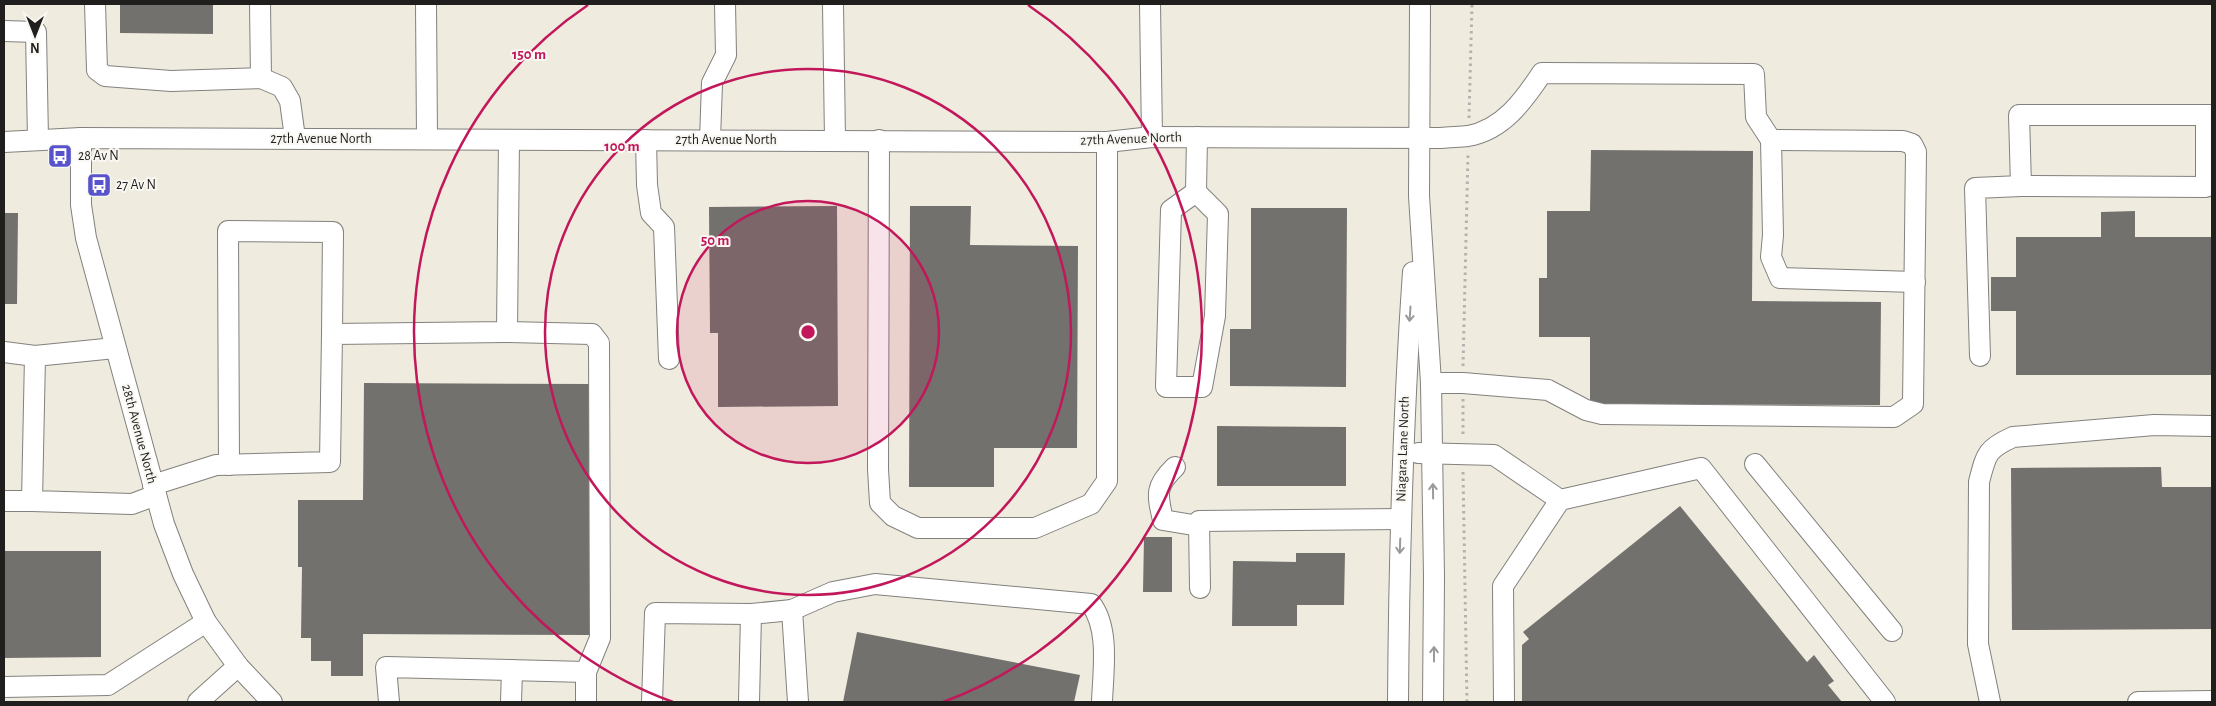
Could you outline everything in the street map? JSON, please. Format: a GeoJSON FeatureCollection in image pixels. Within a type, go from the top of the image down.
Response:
{"type":"FeatureCollection","features":[{"type":"Feature","properties":{"kind":"street"},"geometry":{"type":"LineString","coordinates":[[95,4],[97,70],[105,76],[171,81],[261,78],[282,87],[290,101],[295,138]]}},
{"type":"Feature","properties":{"kind":"street"},"geometry":{"type":"LineString","coordinates":[[260,4],[261,78]]}},
{"type":"Feature","properties":{"kind":"street"},"geometry":{"type":"LineString","coordinates":[[426,4],[427,139]]}},
{"type":"Feature","properties":{"kind":"street"},"geometry":{"type":"LineString","coordinates":[[710,140],[712,83],[726,55],[725,4]]}},
{"type":"Feature","properties":{"kind":"street"},"geometry":{"type":"LineString","coordinates":[[833,4],[835,140]]}},
{"type":"Feature","properties":{"kind":"street"},"geometry":{"type":"LineString","coordinates":[[1150,4],[1152,137]]}},
{"type":"Feature","properties":{"kind":"street","name":"Niagara Lane North"},"geometry":{"type":"LineString","coordinates":[[1420,4],[1419,196],[1430,383],[1434,578],[1434,702]]}},
{"type":"Feature","properties":{"kind":"street"},"geometry":{"type":"LineString","coordinates":[[4,31],[36,32],[38,140]]}},
{"type":"Feature","properties":{"kind":"street","name":"27th Avenue North"},"geometry":{"type":"LineString","coordinates":[[4,142],[81,138],[295,138],[1107,142],[1152,137],[1418,138],[1468,136],[1483,132],[1509,117],[1542,73],[1754,74],[1756,117],[1771,140]]}},
{"type":"Feature","properties":{"kind":"street"},"geometry":{"type":"LineString","coordinates":[[1980,356],[1975,188],[2021,186],[2206,187],[2209,115],[2019,115],[2021,186]]}},
{"type":"Feature","properties":{"kind":"street"},"geometry":{"type":"LineString","coordinates":[[1196,192],[1171,210],[1166,387],[1202,387],[1215,316],[1218,214],[1196,192],[1197,137]]}},
{"type":"Feature","properties":{"kind":"street","name":"28th Avenue North"},"geometry":{"type":"LineString","coordinates":[[81,138],[82,205],[86,238],[164,524],[183,574],[206,622],[238,666],[272,702]]}},
{"type":"Feature","properties":{"kind":"street"},"geometry":{"type":"LineString","coordinates":[[507,332],[509,140]]}},
{"type":"Feature","properties":{"kind":"street"},"geometry":{"type":"LineString","coordinates":[[646,140],[651,213],[664,227],[669,359]]}},
{"type":"Feature","properties":{"kind":"street"},"geometry":{"type":"LineString","coordinates":[[879,140],[878,469],[880,503],[893,516],[918,528],[1034,528],[1091,504],[1107,480],[1107,142]]}},
{"type":"Feature","properties":{"kind":"street"},"geometry":{"type":"LineString","coordinates":[[1430,383],[1463,383],[1548,390],[1586,410],[1602,414],[1894,417],[1914,404],[1915,282],[1916,152],[1912,144],[1903,141],[1771,140],[1773,235],[1771,257],[1780,278],[1915,282]]}},
{"type":"Feature","properties":{"kind":"street","name":"Niagara Lane North"},"geometry":{"type":"LineString","coordinates":[[1398,702],[1405,382],[1419,196]]}},
{"type":"Feature","properties":{"kind":"street"},"geometry":{"type":"LineString","coordinates":[[4,501],[132,504],[154,490],[216,465],[229,465],[330,462],[333,232],[228,231],[229,465]]}},
{"type":"Feature","properties":{"kind":"street"},"geometry":{"type":"LineString","coordinates":[[332,334],[507,332],[592,334],[599,343],[600,638],[586,672],[586,702]]}},
{"type":"Feature","properties":{"kind":"street"},"geometry":{"type":"LineString","coordinates":[[4,352],[35,356],[115,348]]}},
{"type":"Feature","properties":{"kind":"street"},"geometry":{"type":"LineString","coordinates":[[32,501],[35,356]]}},
{"type":"Feature","properties":{"kind":"street"},"geometry":{"type":"LineString","coordinates":[[1990,702],[1978,644],[1978,491],[1985,458],[1995,445],[2013,437],[2154,424],[2212,426]]}},
{"type":"Feature","properties":{"kind":"street"},"geometry":{"type":"LineString","coordinates":[[1403,454],[1463,453],[1494,455],[1560,500]]}},
{"type":"Feature","properties":{"kind":"street"},"geometry":{"type":"LineString","coordinates":[[1755,464],[1892,631]]}},
{"type":"Feature","properties":{"kind":"street"},"geometry":{"type":"LineString","coordinates":[[1175,467],[1162,479],[1158,498],[1162,520],[1199,526]]}},
{"type":"Feature","properties":{"kind":"street"},"geometry":{"type":"LineString","coordinates":[[1504,702],[1503,586],[1560,500],[1701,468],[1885,702]]}},
{"type":"Feature","properties":{"kind":"street"},"geometry":{"type":"LineString","coordinates":[[1200,588],[1198,521],[1401,519]]}},
{"type":"Feature","properties":{"kind":"street"},"geometry":{"type":"LineString","coordinates":[[652,702],[655,613],[751,614],[792,610],[833,592],[875,584],[1092,604],[1098,612],[1103,639],[1102,702]]}},
{"type":"Feature","properties":{"kind":"street"},"geometry":{"type":"LineString","coordinates":[[792,610],[798,702]]}},
{"type":"Feature","properties":{"kind":"street"},"geometry":{"type":"LineString","coordinates":[[749,702],[751,614]]}},
{"type":"Feature","properties":{"kind":"street"},"geometry":{"type":"LineString","coordinates":[[4,687],[108,685],[206,622]]}},
{"type":"Feature","properties":{"kind":"street"},"geometry":{"type":"LineString","coordinates":[[198,702],[238,666]]}},
{"type":"Feature","properties":{"kind":"street"},"geometry":{"type":"LineString","coordinates":[[389,702],[386,667],[586,672]]}},
{"type":"Feature","properties":{"kind":"street"},"geometry":{"type":"LineString","coordinates":[[512,670],[512,702]]}},
{"type":"Feature","properties":{"kind":"street"},"geometry":{"type":"LineString","coordinates":[[2138,702],[2212,701]]}},
{"type":"Feature","properties":{"kind":"path"},"geometry":{"type":"LineString","coordinates":[[1468,702],[1463,383],[1472,4]]}},
{"type":"Feature","properties":{"kind":"shaded area"},"geometry":{"type":"Polygon","coordinates":[[[4,4],[2212,4],[2212,702],[4,702],[4,4]]]}},
{"type":"Feature","properties":{"kind":"building"},"geometry":{"type":"Polygon","coordinates":[[[120,4],[213,4],[213,34],[120,33],[120,4]]]}},
{"type":"Feature","properties":{"kind":"building"},"geometry":{"type":"Polygon","coordinates":[[[1591,150],[1753,151],[1752,301],[1881,302],[1880,405],[1590,404],[1590,337],[1539,337],[1539,278],[1547,278],[1547,211],[1590,211],[1591,150]]]}},
{"type":"Feature","properties":{"kind":"building"},"geometry":{"type":"Polygon","coordinates":[[[837,206],[838,406],[718,407],[718,333],[710,333],[709,207],[837,206]]]}},
{"type":"Feature","properties":{"kind":"building"},"geometry":{"type":"Polygon","coordinates":[[[910,206],[971,206],[970,245],[1078,246],[1077,448],[994,448],[994,487],[909,487],[910,206]]]}},
{"type":"Feature","properties":{"kind":"building"},"geometry":{"type":"Polygon","coordinates":[[[1251,208],[1347,208],[1346,387],[1230,386],[1230,329],[1251,329],[1251,208]]]}},
{"type":"Feature","properties":{"kind":"building"},"geometry":{"type":"Polygon","coordinates":[[[2135,211],[2135,237],[2212,237],[2212,375],[2016,375],[2016,311],[1991,311],[1991,277],[2016,277],[2016,237],[2101,237],[2101,212],[2135,211]]]}},
{"type":"Feature","properties":{"kind":"building"},"geometry":{"type":"Polygon","coordinates":[[[4,213],[18,213],[17,304],[4,304],[4,213]]]}},
{"type":"Feature","properties":{"kind":"building"},"geometry":{"type":"Polygon","coordinates":[[[364,383],[594,384],[593,635],[363,634],[363,676],[331,676],[331,661],[311,661],[311,638],[301,638],[302,567],[298,567],[298,500],[363,500],[364,383]]]}},
{"type":"Feature","properties":{"kind":"building"},"geometry":{"type":"Polygon","coordinates":[[[1217,426],[1346,427],[1346,486],[1217,486],[1217,426]]]}},
{"type":"Feature","properties":{"kind":"building"},"geometry":{"type":"Polygon","coordinates":[[[2161,467],[2162,487],[2212,487],[2212,629],[2012,630],[2011,468],[2161,467]]]}},
{"type":"Feature","properties":{"kind":"building"},"geometry":{"type":"Polygon","coordinates":[[[1680,506],[1807,662],[1814,655],[1834,681],[1828,685],[1842,702],[1522,702],[1522,645],[1529,639],[1523,632],[1680,506]]]}},
{"type":"Feature","properties":{"kind":"building"},"geometry":{"type":"Polygon","coordinates":[[[1144,537],[1172,537],[1172,592],[1143,592],[1144,537]]]}},
{"type":"Feature","properties":{"kind":"building"},"geometry":{"type":"Polygon","coordinates":[[[4,551],[101,551],[101,657],[4,658],[4,551]]]}},
{"type":"Feature","properties":{"kind":"building"},"geometry":{"type":"Polygon","coordinates":[[[1296,553],[1345,553],[1344,605],[1297,605],[1297,626],[1232,626],[1233,561],[1296,562],[1296,553]]]}},
{"type":"Feature","properties":{"kind":"building"},"geometry":{"type":"Polygon","coordinates":[[[857,632],[1080,675],[1074,702],[843,702],[857,632]]]}},
{"type":"Feature","properties":{"kind":"place","name":"28 Av N"},"geometry":{"type":"Point","coordinates":[60,156]}},
{"type":"Feature","properties":{"kind":"place","name":"27 Av N"},"geometry":{"type":"Point","coordinates":[99,185]}}]}
